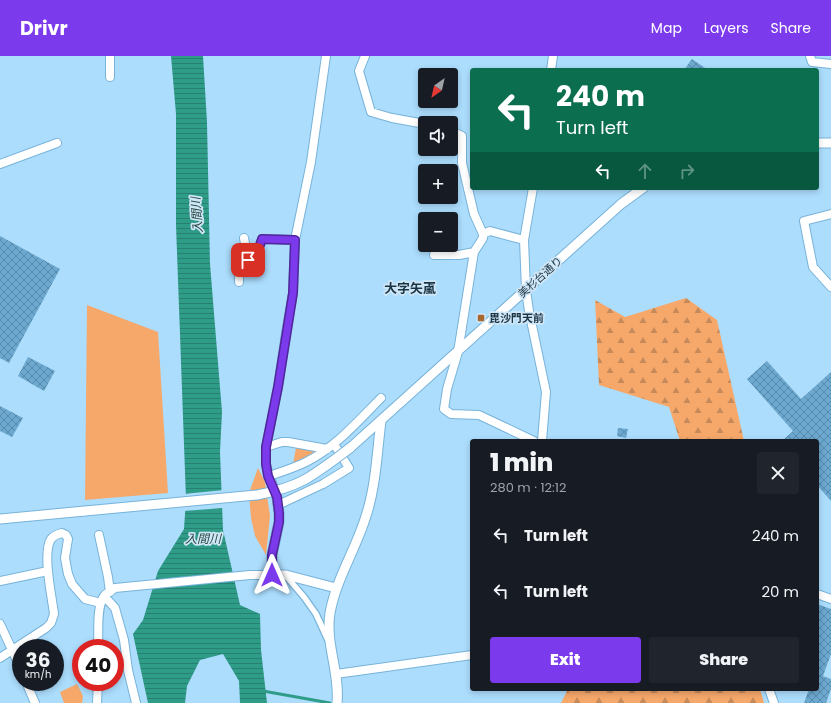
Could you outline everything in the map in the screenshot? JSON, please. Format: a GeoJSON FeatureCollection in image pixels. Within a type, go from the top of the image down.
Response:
{"type":"FeatureCollection","features":[{"type":"Feature","properties":{"kind":"street"},"geometry":{"type":"LineString","coordinates":[[110,56],[110,77]]}},
{"type":"Feature","properties":{"kind":"street"},"geometry":{"type":"LineString","coordinates":[[272,575],[272,555],[279,522],[278,505],[268,476],[266,447],[278,387],[293,293],[295,240],[311,162],[326,56]]}},
{"type":"Feature","properties":{"kind":"street"},"geometry":{"type":"LineString","coordinates":[[365,56],[359,71],[370,112],[418,123]]}},
{"type":"Feature","properties":{"kind":"street"},"geometry":{"type":"LineString","coordinates":[[551,68],[553,56]]}},
{"type":"Feature","properties":{"kind":"street"},"geometry":{"type":"LineString","coordinates":[[810,56],[812,62],[831,64]]}},
{"type":"Feature","properties":{"kind":"street"},"geometry":{"type":"LineString","coordinates":[[458,134],[462,136],[462,163],[474,214],[483,234],[483,238],[474,252],[458,352],[447,389],[444,409],[451,414],[478,415],[530,439]]}},
{"type":"Feature","properties":{"kind":"street"},"geometry":{"type":"LineString","coordinates":[[0,164],[57,143]]}},
{"type":"Feature","properties":{"kind":"street"},"geometry":{"type":"LineString","coordinates":[[819,143],[831,143]]}},
{"type":"Feature","properties":{"kind":"street"},"geometry":{"type":"LineString","coordinates":[[533,190],[524,240],[526,290],[529,311],[546,392],[542,439]]}},
{"type":"Feature","properties":{"kind":"street","name":"美杉台通り"},"geometry":{"type":"LineString","coordinates":[[0,519],[257,496],[281,490],[303,481],[350,448],[622,204],[640,190]]}},
{"type":"Feature","properties":{"kind":"street"},"geometry":{"type":"LineString","coordinates":[[831,214],[804,221],[813,267],[831,286]]}},
{"type":"Feature","properties":{"kind":"street"},"geometry":{"type":"LineString","coordinates":[[483,234],[490,231],[524,240]]}},
{"type":"Feature","properties":{"kind":"street"},"geometry":{"type":"LineString","coordinates":[[244,238],[248,260]]}},
{"type":"Feature","properties":{"kind":"street"},"geometry":{"type":"LineString","coordinates":[[239,282],[239,271],[260,245],[262,239],[295,240]]}},
{"type":"Feature","properties":{"kind":"street"},"geometry":{"type":"LineString","coordinates":[[434,255],[459,255],[474,252]]}},
{"type":"Feature","properties":{"kind":"street"},"geometry":{"type":"LineString","coordinates":[[268,476],[292,469],[307,462],[330,446],[381,398]]}},
{"type":"Feature","properties":{"kind":"street"},"geometry":{"type":"LineString","coordinates":[[337,702],[338,690],[330,644],[330,614],[336,588],[360,532],[369,505],[381,420]]}},
{"type":"Feature","properties":{"kind":"street"},"geometry":{"type":"LineString","coordinates":[[266,447],[282,442],[330,446],[349,468],[323,484],[278,505]]}},
{"type":"Feature","properties":{"kind":"street"},"geometry":{"type":"LineString","coordinates":[[30,639],[51,623],[54,614],[47,560],[48,547],[51,539],[62,533],[68,539],[65,558],[68,574],[72,584],[83,598],[105,597],[118,588],[250,575],[286,575],[336,588]]}},
{"type":"Feature","properties":{"kind":"street"},"geometry":{"type":"LineString","coordinates":[[98,639],[99,614],[105,597],[108,577],[99,535]]}},
{"type":"Feature","properties":{"kind":"street"},"geometry":{"type":"LineString","coordinates":[[0,581],[48,570]]}},
{"type":"Feature","properties":{"kind":"street"},"geometry":{"type":"LineString","coordinates":[[286,575],[316,614],[330,644]]}},
{"type":"Feature","properties":{"kind":"street"},"geometry":{"type":"LineString","coordinates":[[819,595],[831,599]]}},
{"type":"Feature","properties":{"kind":"street"},"geometry":{"type":"LineString","coordinates":[[105,597],[115,608],[124,640],[128,670],[136,703]]}},
{"type":"Feature","properties":{"kind":"street"},"geometry":{"type":"LineString","coordinates":[[0,624],[12,648]]}},
{"type":"Feature","properties":{"kind":"street"},"geometry":{"type":"LineString","coordinates":[[0,658],[12,651]]}},
{"type":"Feature","properties":{"kind":"street"},"geometry":{"type":"LineString","coordinates":[[336,674],[470,655]]}},
{"type":"Feature","properties":{"kind":"street"},"geometry":{"type":"LineString","coordinates":[[30,691],[35,703]]}},
{"type":"Feature","properties":{"kind":"street"},"geometry":{"type":"LineString","coordinates":[[97,703],[98,691]]}},
{"type":"Feature","properties":{"kind":"street"},"geometry":{"type":"LineString","coordinates":[[770,691],[774,703]]}},
{"type":"Feature","properties":{"kind":"green space"},"geometry":{"type":"Polygon","coordinates":[[[686,298],[717,320],[744,439],[679,439],[669,407],[599,385],[595,300],[625,317],[686,298]]]}},
{"type":"Feature","properties":{"kind":"green space"},"geometry":{"type":"Polygon","coordinates":[[[87,305],[158,332],[168,493],[85,500],[87,305]]]}},
{"type":"Feature","properties":{"kind":"green space"},"geometry":{"type":"Polygon","coordinates":[[[296,448],[319,451],[293,464],[296,448]]]}},
{"type":"Feature","properties":{"kind":"green space"},"geometry":{"type":"Polygon","coordinates":[[[258,468],[265,482],[270,516],[266,555],[255,536],[251,518],[249,493],[258,468]]]}},
{"type":"Feature","properties":{"kind":"green space"},"geometry":{"type":"Polygon","coordinates":[[[72,686],[72,691],[80,691],[83,696],[82,703],[64,703],[60,692],[72,686]]]}},
{"type":"Feature","properties":{"kind":"green space"},"geometry":{"type":"Polygon","coordinates":[[[567,691],[761,691],[764,703],[561,703],[567,691]]]}},
{"type":"Feature","properties":{"kind":"water","name":"入間川"},"geometry":{"type":"Polygon","coordinates":[[[171,56],[203,56],[207,122],[210,264],[222,412],[220,452],[223,530],[240,605],[260,614],[261,650],[267,703],[240,703],[239,681],[223,654],[200,660],[187,686],[185,703],[148,703],[133,634],[143,620],[158,571],[184,529],[186,499],[176,225],[176,114],[171,56]]]}},
{"type":"Feature","properties":{"kind":"pier"},"geometry":{"type":"Polygon","coordinates":[[[224,490],[224,508],[183,511],[183,494],[224,490]]]}},
{"type":"Feature","properties":{"kind":"building"},"geometry":{"type":"Polygon","coordinates":[[[692,59],[705,68],[685,68],[692,59]]]}},
{"type":"Feature","properties":{"kind":"building"},"geometry":{"type":"Polygon","coordinates":[[[0,236],[60,269],[9,363],[0,358],[0,236]]]}},
{"type":"Feature","properties":{"kind":"building"},"geometry":{"type":"Polygon","coordinates":[[[28,357],[55,371],[44,391],[18,376],[28,357]]]}},
{"type":"Feature","properties":{"kind":"building"},"geometry":{"type":"Polygon","coordinates":[[[767,361],[801,399],[831,372],[831,501],[819,487],[819,439],[784,439],[793,431],[747,379],[767,361]]]}},
{"type":"Feature","properties":{"kind":"building"},"geometry":{"type":"Polygon","coordinates":[[[0,406],[23,418],[12,437],[0,431],[0,406]]]}},
{"type":"Feature","properties":{"kind":"building"},"geometry":{"type":"Polygon","coordinates":[[[618,428],[628,429],[626,438],[617,436],[618,428]]]}},
{"type":"Feature","properties":{"kind":"building"},"geometry":{"type":"Polygon","coordinates":[[[819,605],[831,609],[831,654],[823,676],[831,679],[831,689],[826,703],[804,703],[808,691],[819,691],[819,605]]]}},
{"type":"Feature","properties":{"kind":"waterway"},"geometry":{"type":"LineString","coordinates":[[263,691],[330,703]]}},
{"type":"Feature","properties":{"kind":"place","name":"毘沙門天前"},"geometry":{"type":"Point","coordinates":[481,318]}},
{"type":"Feature","properties":{"kind":"district","name":"大字矢颪"},"geometry":{"type":"Point","coordinates":[410,288]}},
{"type":"Feature","properties":{"kind":"route"},"geometry":{"type":"LineString","coordinates":[[248,260],[260,245],[262,239],[295,240],[293,293],[278,387],[266,447],[268,476],[277,497],[279,513],[279,522],[272,555],[272,575]]}}]}
